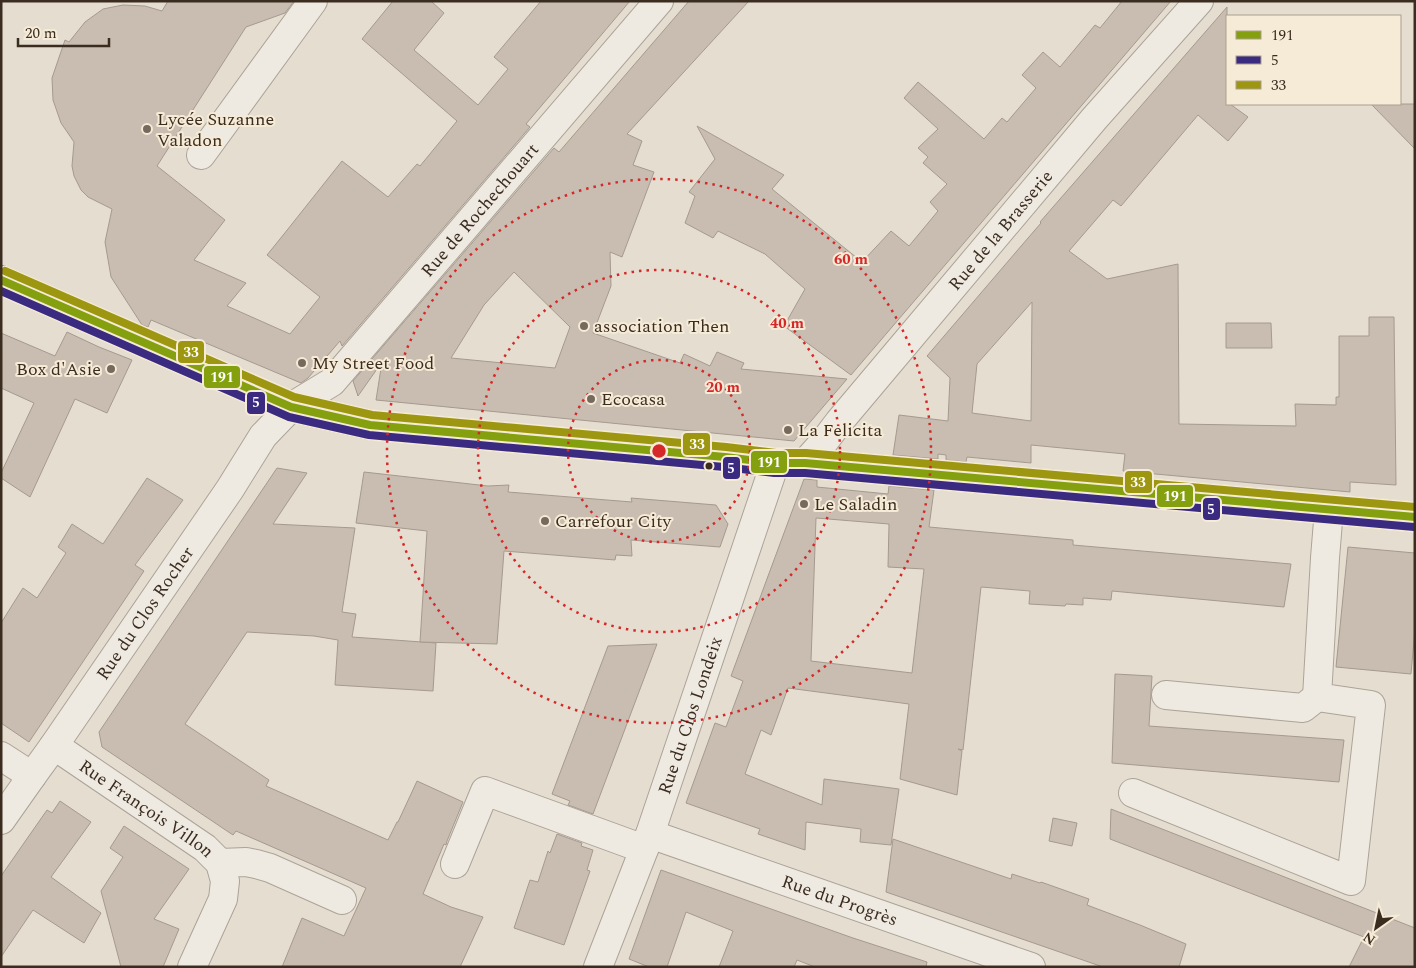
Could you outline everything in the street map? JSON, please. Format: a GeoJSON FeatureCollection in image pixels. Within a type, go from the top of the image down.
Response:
{"type":"FeatureCollection","features":[{"type":"Feature","properties":{"kind":"main road"},"geometry":{"type":"LineString","coordinates":[[1,280],[291,407],[370,425],[1415,517]]}},
{"type":"Feature","properties":{"kind":"street"},"geometry":{"type":"LineString","coordinates":[[201,155],[313,1]]}},
{"type":"Feature","properties":{"kind":"street","name":"Rue de Rochechouart"},"geometry":{"type":"LineString","coordinates":[[291,407],[332,382],[659,1]]}},
{"type":"Feature","properties":{"kind":"street","name":"Rue de la Brasserie"},"geometry":{"type":"LineString","coordinates":[[805,463],[1094,119],[1199,1]]}},
{"type":"Feature","properties":{"kind":"street","name":"Rue du Clos Rocher"},"geometry":{"type":"LineString","coordinates":[[1,820],[54,747],[230,489],[263,436],[291,407]]}},
{"type":"Feature","properties":{"kind":"street","name":"Rue du Clos Londeix"},"geometry":{"type":"LineString","coordinates":[[598,967],[647,841],[775,462]]}},
{"type":"Feature","properties":{"kind":"street"},"geometry":{"type":"LineString","coordinates":[[1317,697],[1324,558],[1329,509]]}},
{"type":"Feature","properties":{"kind":"street"},"geometry":{"type":"LineString","coordinates":[[1133,793],[1350,881],[1371,705],[1317,697],[1303,708],[1166,696]]}},
{"type":"Feature","properties":{"kind":"street","name":"Rue François Villon"},"geometry":{"type":"LineString","coordinates":[[54,747],[205,848],[220,862],[225,881],[223,899],[192,967]]}},
{"type":"Feature","properties":{"kind":"street"},"geometry":{"type":"LineString","coordinates":[[1,756],[32,776]]}},
{"type":"Feature","properties":{"kind":"street","name":"Rue du Progrès"},"geometry":{"type":"LineString","coordinates":[[455,864],[485,791],[647,841],[1031,967]]}},
{"type":"Feature","properties":{"kind":"street"},"geometry":{"type":"LineString","coordinates":[[220,862],[246,862],[270,868],[342,900]]}},
{"type":"Feature","properties":{"kind":"building"},"geometry":{"type":"Polygon","coordinates":[[[168,1],[294,1],[285,13],[246,27],[157,166],[225,220],[194,260],[246,283],[227,306],[290,334],[320,297],[267,255],[342,161],[388,197],[417,164],[420,166],[457,121],[362,39],[393,1],[431,1],[444,13],[414,50],[478,105],[508,69],[494,57],[541,1],[630,1],[526,124],[530,127],[342,346],[340,341],[308,378],[301,383],[151,320],[148,327],[142,325],[111,277],[105,242],[112,209],[88,197],[81,190],[74,176],[72,166],[74,142],[61,123],[53,100],[52,78],[65,40],[69,42],[85,22],[103,9],[123,5],[145,6],[162,11],[168,1]]]}},
{"type":"Feature","properties":{"kind":"building"},"geometry":{"type":"Polygon","coordinates":[[[689,1],[749,1],[627,134],[642,141],[633,165],[654,172],[622,257],[610,252],[611,286],[593,333],[680,363],[684,354],[710,366],[717,352],[744,363],[741,369],[847,379],[794,441],[376,400],[382,362],[358,396],[353,381],[554,148],[559,152],[689,1]],[[514,272],[484,305],[451,358],[555,368],[570,327],[514,272]]]}},
{"type":"Feature","properties":{"kind":"building"},"geometry":{"type":"Polygon","coordinates":[[[1122,1],[1171,1],[851,375],[784,326],[805,289],[765,254],[718,231],[713,238],[685,223],[695,196],[689,192],[715,159],[697,126],[784,175],[772,189],[862,262],[891,231],[909,246],[938,211],[930,202],[947,184],[923,163],[928,157],[918,148],[938,129],[904,98],[918,82],[984,139],[1002,118],[1007,122],[1036,88],[1022,75],[1043,52],[1060,67],[1095,25],[1100,28],[1122,1]]]}},
{"type":"Feature","properties":{"kind":"building"},"geometry":{"type":"Polygon","coordinates":[[[1227,7],[1226,105],[1231,105],[1248,117],[1228,141],[1198,115],[1121,206],[1113,200],[1069,251],[1107,279],[1178,264],[1179,424],[1296,426],[1295,404],[1336,405],[1336,397],[1339,397],[1339,336],[1369,336],[1369,317],[1394,317],[1396,485],[1350,482],[1350,492],[1123,471],[1125,454],[1031,445],[1031,463],[967,457],[966,462],[946,460],[946,455],[938,454],[938,459],[893,455],[899,415],[948,421],[950,378],[927,356],[1227,7]],[[1032,302],[977,364],[972,413],[1031,421],[1032,302]]]}},
{"type":"Feature","properties":{"kind":"building"},"geometry":{"type":"Polygon","coordinates":[[[1415,104],[1415,149],[1372,105],[1415,104]]]}},
{"type":"Feature","properties":{"kind":"building"},"geometry":{"type":"Polygon","coordinates":[[[1226,323],[1271,323],[1272,348],[1226,348],[1226,323]]]}},
{"type":"Feature","properties":{"kind":"building"},"geometry":{"type":"Polygon","coordinates":[[[67,332],[132,360],[107,413],[75,399],[30,497],[1,478],[1,473],[34,403],[1,388],[1,333],[55,356],[67,332]]]}},
{"type":"Feature","properties":{"kind":"building"},"geometry":{"type":"Polygon","coordinates":[[[277,468],[307,473],[273,524],[355,528],[342,612],[356,614],[352,637],[436,643],[433,691],[335,685],[338,640],[314,636],[247,632],[185,724],[269,780],[266,786],[388,840],[417,781],[463,802],[446,845],[444,844],[423,894],[451,907],[483,917],[460,967],[282,967],[302,918],[344,936],[366,888],[236,831],[233,835],[102,747],[99,732],[277,468]]]}},
{"type":"Feature","properties":{"kind":"building"},"geometry":{"type":"Polygon","coordinates":[[[364,472],[488,486],[509,485],[508,492],[632,502],[631,498],[716,505],[728,524],[720,547],[631,540],[632,556],[616,555],[615,560],[504,551],[497,644],[420,642],[427,531],[356,523],[364,472]]]}},
{"type":"Feature","properties":{"kind":"building"},"geometry":{"type":"Polygon","coordinates":[[[147,478],[183,500],[135,565],[144,571],[29,742],[1,723],[1,623],[23,588],[37,598],[66,553],[58,547],[72,524],[103,544],[147,478]]]}},
{"type":"Feature","properties":{"kind":"building"},"geometry":{"type":"Polygon","coordinates":[[[804,479],[817,480],[817,487],[888,494],[889,486],[934,490],[929,527],[1073,540],[1073,545],[1291,564],[1284,607],[1112,591],[1111,600],[1083,598],[1083,605],[1029,604],[1030,591],[981,587],[963,750],[958,749],[962,751],[957,795],[900,779],[909,704],[788,688],[771,735],[761,730],[745,774],[822,805],[824,779],[899,789],[891,845],[860,842],[861,829],[806,822],[805,850],[758,834],[760,829],[686,803],[715,723],[726,727],[743,681],[731,676],[804,479]],[[816,518],[811,661],[912,673],[924,569],[888,567],[889,524],[816,518]]]}},
{"type":"Feature","properties":{"kind":"building"},"geometry":{"type":"Polygon","coordinates":[[[1348,547],[1415,553],[1415,629],[1411,674],[1336,667],[1348,547]]]}},
{"type":"Feature","properties":{"kind":"building"},"geometry":{"type":"Polygon","coordinates":[[[657,644],[593,814],[568,805],[570,801],[552,794],[608,646],[657,644]]]}},
{"type":"Feature","properties":{"kind":"building"},"geometry":{"type":"Polygon","coordinates":[[[1115,674],[1152,676],[1149,726],[1344,740],[1339,782],[1112,763],[1115,674]]]}},
{"type":"Feature","properties":{"kind":"building"},"geometry":{"type":"Polygon","coordinates":[[[60,801],[91,822],[51,877],[101,913],[84,943],[33,910],[1,957],[1,876],[47,810],[52,813],[60,801]]]}},
{"type":"Feature","properties":{"kind":"building"},"geometry":{"type":"Polygon","coordinates":[[[1111,809],[1415,928],[1415,967],[1349,967],[1364,937],[1110,839],[1111,809]]]}},
{"type":"Feature","properties":{"kind":"building"},"geometry":{"type":"Polygon","coordinates":[[[1053,818],[1077,823],[1072,846],[1049,841],[1053,818]]]}},
{"type":"Feature","properties":{"kind":"building"},"geometry":{"type":"Polygon","coordinates":[[[124,826],[189,869],[154,919],[179,929],[163,967],[121,967],[101,891],[123,857],[110,848],[124,826]]]}},
{"type":"Feature","properties":{"kind":"building"},"geometry":{"type":"Polygon","coordinates":[[[557,834],[582,843],[581,846],[593,850],[587,870],[590,871],[564,945],[514,928],[530,880],[538,882],[548,851],[550,853],[557,834]]]}},
{"type":"Feature","properties":{"kind":"building"},"geometry":{"type":"Polygon","coordinates":[[[893,839],[1011,879],[1012,874],[1089,899],[1087,905],[1186,944],[1179,967],[1103,967],[886,892],[893,839]]]}},
{"type":"Feature","properties":{"kind":"building"},"geometry":{"type":"Polygon","coordinates":[[[661,870],[853,938],[927,962],[926,967],[815,967],[797,960],[794,967],[719,967],[733,931],[686,912],[667,967],[649,967],[629,959],[661,870]]]}},
{"type":"Feature","properties":{"kind":"transit line","name":"33"},"geometry":{"type":"LineString","coordinates":[[5,271],[294,397],[372,415],[776,453],[806,453],[1415,507]]}},
{"type":"Feature","properties":{"kind":"transit line","name":"191"},"geometry":{"type":"LineString","coordinates":[[1,280],[291,407],[370,425],[775,463],[805,463],[1415,517]]}},
{"type":"Feature","properties":{"kind":"transit line","name":"5"},"geometry":{"type":"LineString","coordinates":[[1,291],[289,417],[369,435],[774,473],[805,473],[1414,527]]}},
{"type":"Feature","properties":{"kind":"place","name":"Lycée Suzanne Valadon"},"geometry":{"type":"Point","coordinates":[147,129]}},
{"type":"Feature","properties":{"kind":"place","name":"association Then"},"geometry":{"type":"Point","coordinates":[584,326]}},
{"type":"Feature","properties":{"kind":"place","name":"My Street Food"},"geometry":{"type":"Point","coordinates":[302,363]}},
{"type":"Feature","properties":{"kind":"place","name":"Box d'Asie"},"geometry":{"type":"Point","coordinates":[111,369]}},
{"type":"Feature","properties":{"kind":"place","name":"Ecocasa"},"geometry":{"type":"Point","coordinates":[591,399]}},
{"type":"Feature","properties":{"kind":"place","name":"La Felicita"},"geometry":{"type":"Point","coordinates":[788,430]}},
{"type":"Feature","properties":{"kind":"place","name":"Le Saladin"},"geometry":{"type":"Point","coordinates":[804,504]}},
{"type":"Feature","properties":{"kind":"place","name":"Carrefour City"},"geometry":{"type":"Point","coordinates":[545,521]}}]}
